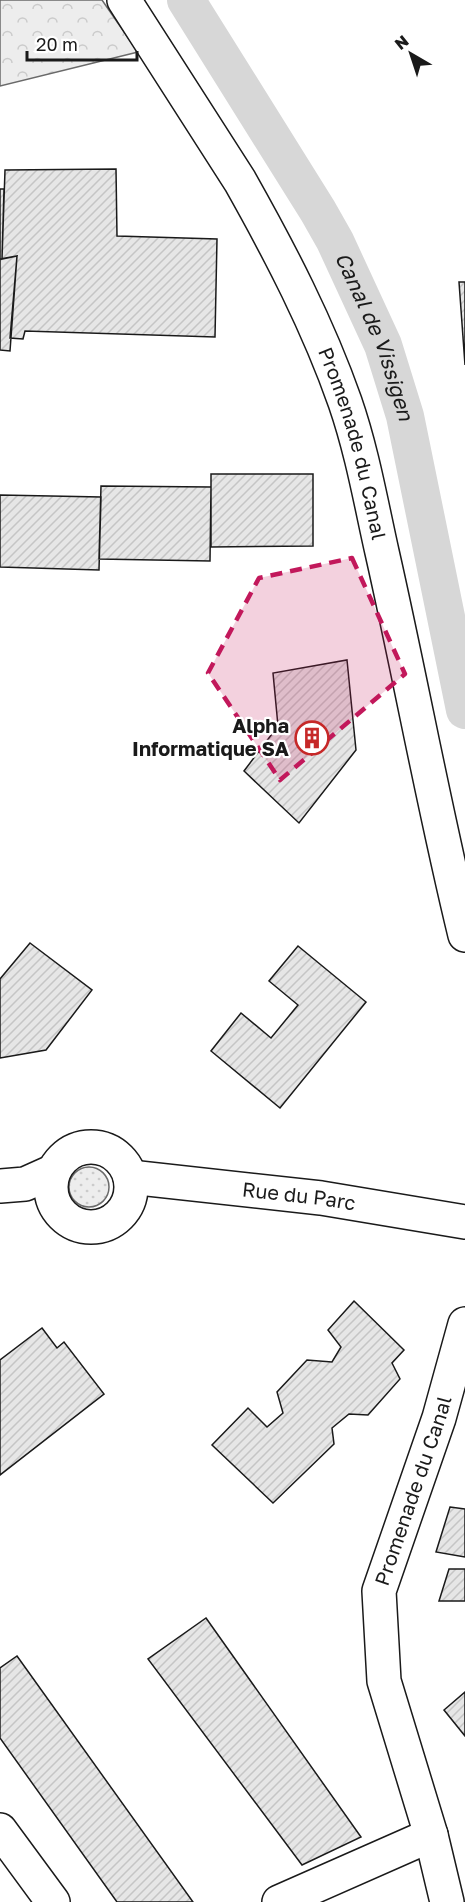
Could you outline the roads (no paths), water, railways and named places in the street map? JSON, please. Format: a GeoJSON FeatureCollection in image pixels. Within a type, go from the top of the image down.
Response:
{"type":"FeatureCollection","features":[{"type":"Feature","properties":{"kind":"street","name":"Promenade du Canal"},"geometry":{"type":"LineString","coordinates":[[124,0],[240,180],[256,209],[308,310],[345,402],[386,571],[465,935]]}},
{"type":"Feature","properties":{"kind":"street"},"geometry":{"type":"LineString","coordinates":[[95,1147],[117,1156],[126,1166],[130,1177],[132,1191],[128,1205],[120,1216],[108,1224],[95,1228],[69,1221],[52,1199],[51,1185],[54,1171],[70,1152],[82,1148],[95,1147]]}},
{"type":"Feature","properties":{"kind":"street"},"geometry":{"type":"LineString","coordinates":[[0,1186],[25,1184],[54,1171]]}},
{"type":"Feature","properties":{"kind":"street","name":"Rue du Parc"},"geometry":{"type":"LineString","coordinates":[[130,1177],[321,1198],[465,1221]]}},
{"type":"Feature","properties":{"kind":"street","name":"Promenade du Canal"},"geometry":{"type":"LineString","coordinates":[[447,1902],[431,1835],[384,1681],[379,1591],[439,1418],[465,1324]]}},
{"type":"Feature","properties":{"kind":"street"},"geometry":{"type":"LineString","coordinates":[[0,1830],[53,1902]]}},
{"type":"Feature","properties":{"kind":"street"},"geometry":{"type":"LineString","coordinates":[[279,1902],[431,1835]]}},
{"type":"Feature","properties":{"kind":"waterway","name":"Canal de Vissigen"},"geometry":{"type":"LineString","coordinates":[[186,0],[318,211],[335,241],[383,345],[405,416],[465,710]]}},
{"type":"Feature","properties":{"kind":"place","name":"Alpha Informatique SA"},"geometry":{"type":"Point","coordinates":[312,738]}}]}
